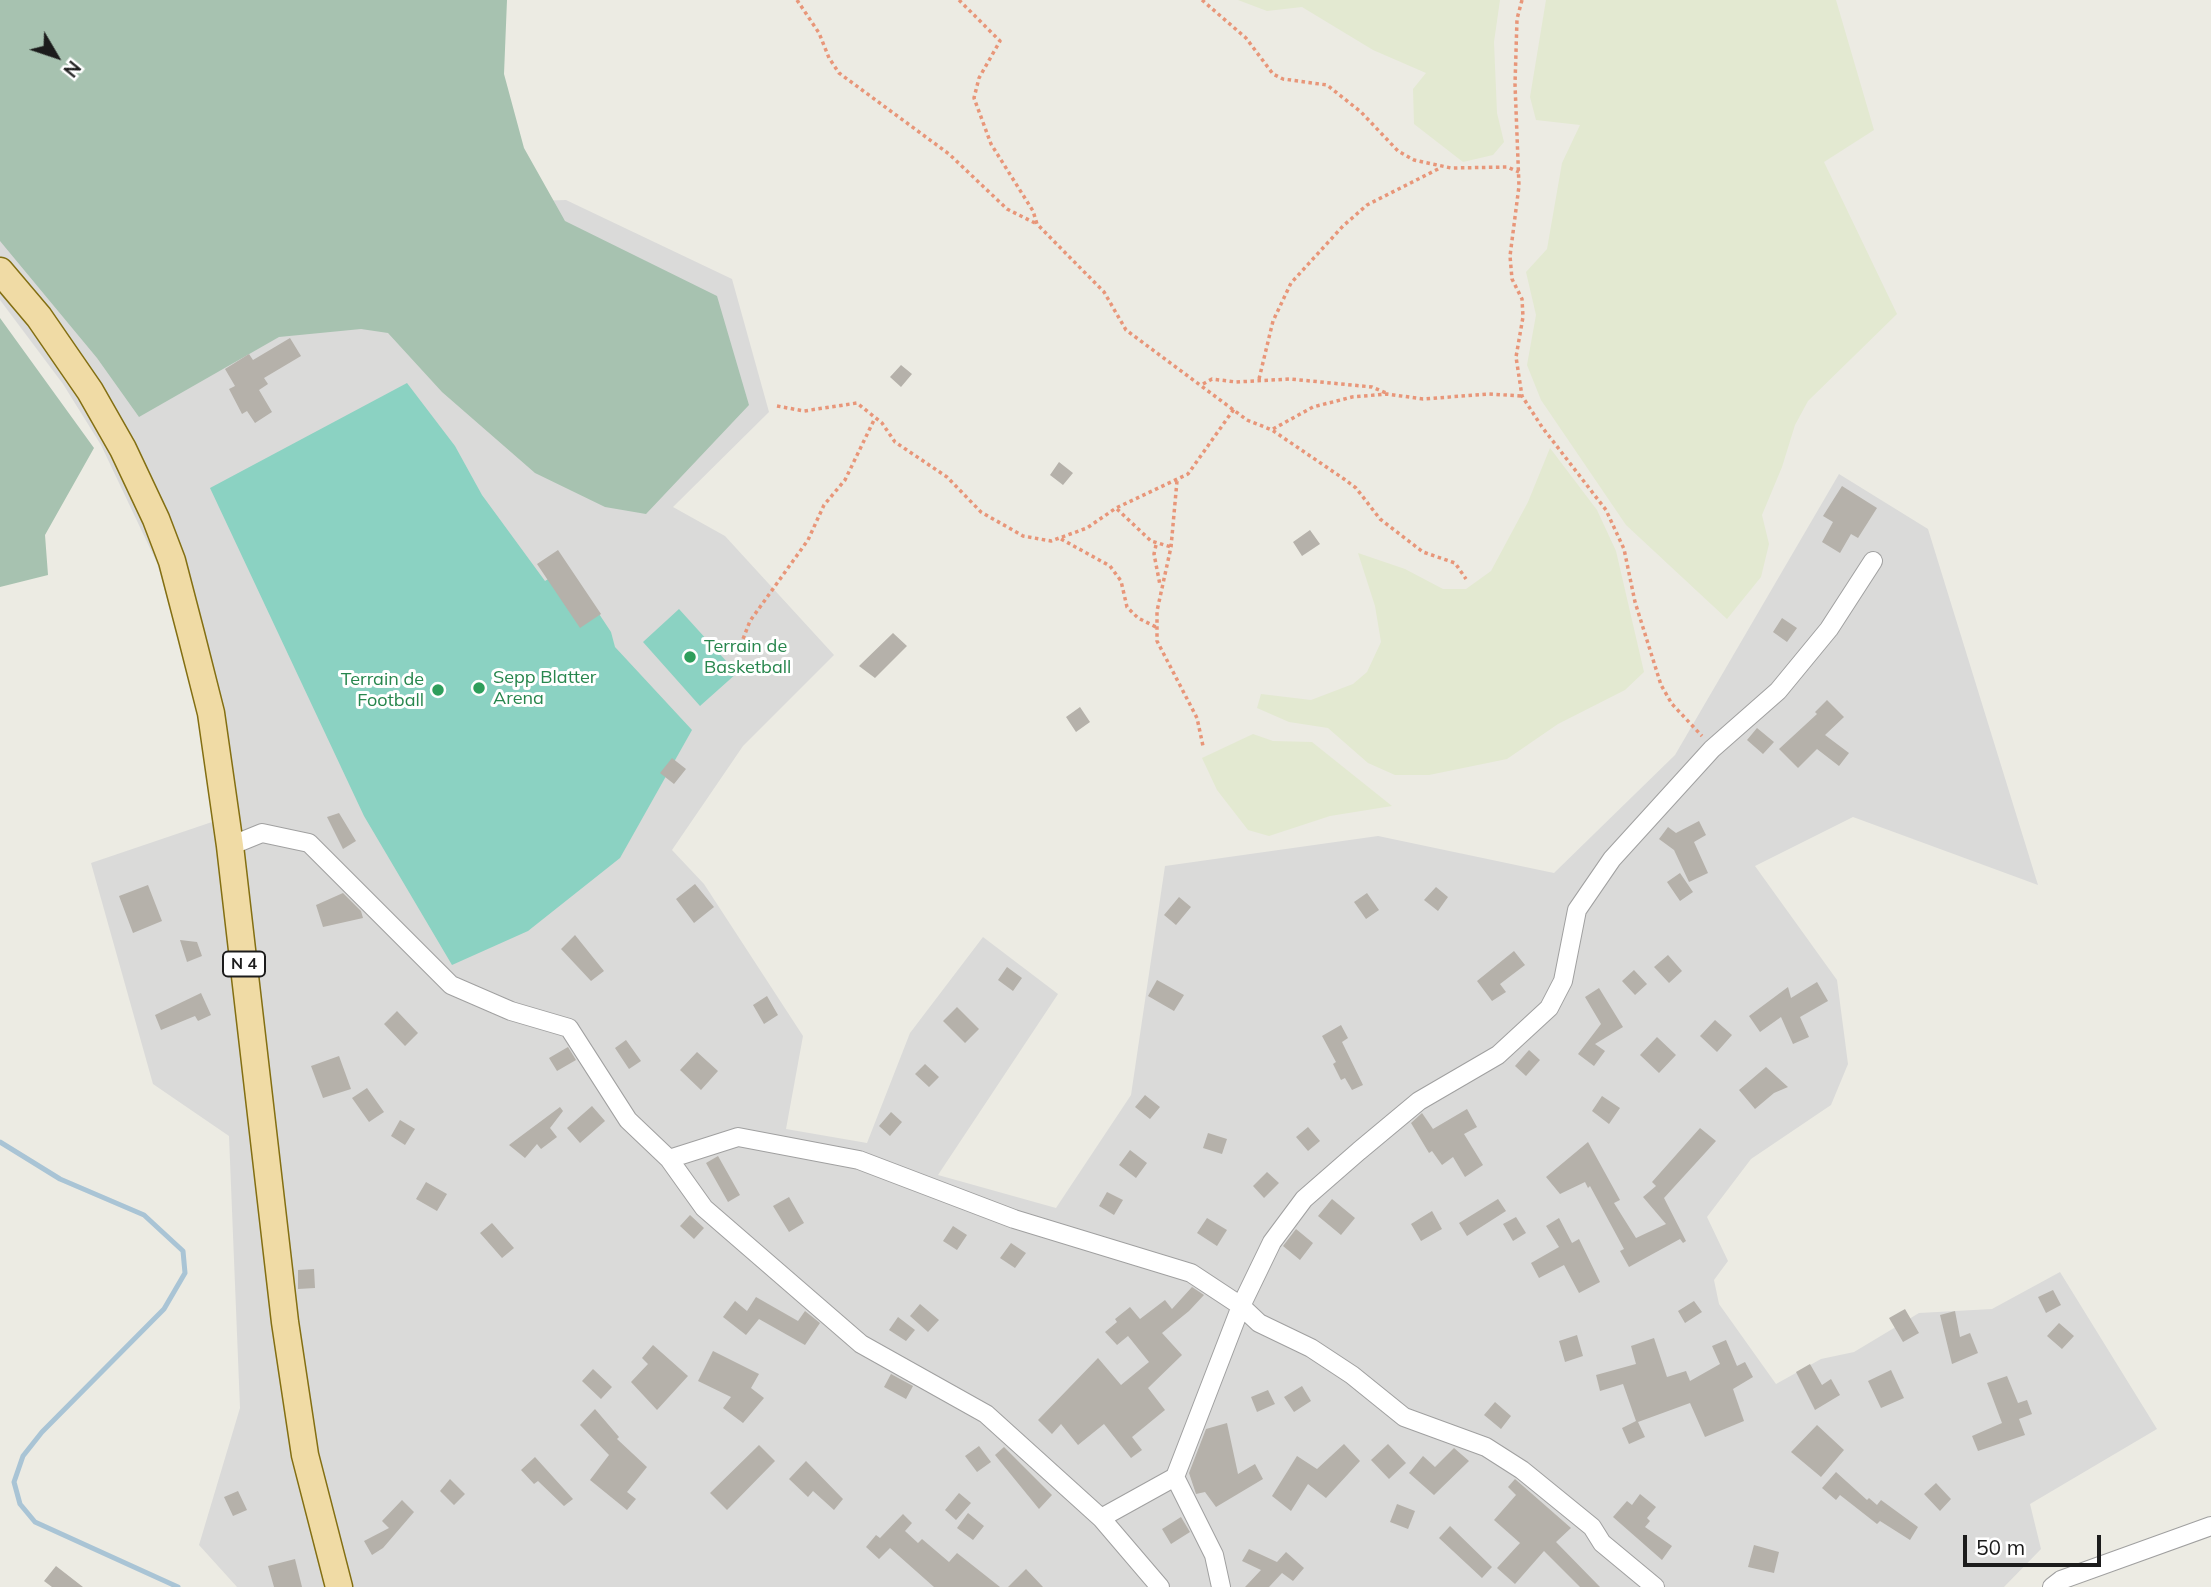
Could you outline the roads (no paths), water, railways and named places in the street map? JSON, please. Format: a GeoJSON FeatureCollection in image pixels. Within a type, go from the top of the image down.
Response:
{"type":"FeatureCollection","features":[{"type":"Feature","properties":{"kind":"main road","name":"N 4"},"geometry":{"type":"LineString","coordinates":[[0,271],[39,317],[90,391],[124,449],[172,561],[211,713],[230,846],[284,1310],[305,1455],[339,1587]]}},
{"type":"Feature","properties":{"kind":"street"},"geometry":{"type":"LineString","coordinates":[[1101,1518],[1175,1477],[1241,1306],[1272,1242],[1304,1199],[1419,1101],[1498,1055],[1549,1008],[1563,981],[1577,910],[1612,859],[1714,748],[1778,691],[1829,629],[1873,561]]}},
{"type":"Feature","properties":{"kind":"street"},"geometry":{"type":"LineString","coordinates":[[230,846],[262,833],[309,843],[451,985],[511,1011],[569,1028],[628,1120],[669,1159],[705,1208],[861,1344],[986,1413],[1101,1518],[1160,1587]]}},
{"type":"Feature","properties":{"kind":"street"},"geometry":{"type":"LineString","coordinates":[[669,1159],[738,1137],[859,1160],[1014,1219],[1191,1273],[1241,1306],[1259,1323],[1311,1348],[1352,1375],[1404,1417],[1486,1447],[1522,1470],[1592,1527],[1602,1543],[1655,1587]]}},
{"type":"Feature","properties":{"kind":"street"},"geometry":{"type":"LineString","coordinates":[[1175,1477],[1214,1555],[1220,1587]]}},
{"type":"Feature","properties":{"kind":"street"},"geometry":{"type":"LineString","coordinates":[[2052,1587],[2061,1580],[2211,1526]]}},
{"type":"Feature","properties":{"kind":"waterway"},"geometry":{"type":"LineString","coordinates":[[0,1142],[60,1179],[144,1215],[183,1251],[185,1273],[164,1309],[42,1432],[23,1456],[14,1482],[20,1504],[35,1522],[178,1587]]}},
{"type":"Feature","properties":{"kind":"place","name":"Terrain de Basketball"},"geometry":{"type":"Point","coordinates":[690,657]}},
{"type":"Feature","properties":{"kind":"place","name":"Sepp Blatter Arena"},"geometry":{"type":"Point","coordinates":[479,688]}},
{"type":"Feature","properties":{"kind":"place","name":"Terrain de Football"},"geometry":{"type":"Point","coordinates":[438,690]}}]}
